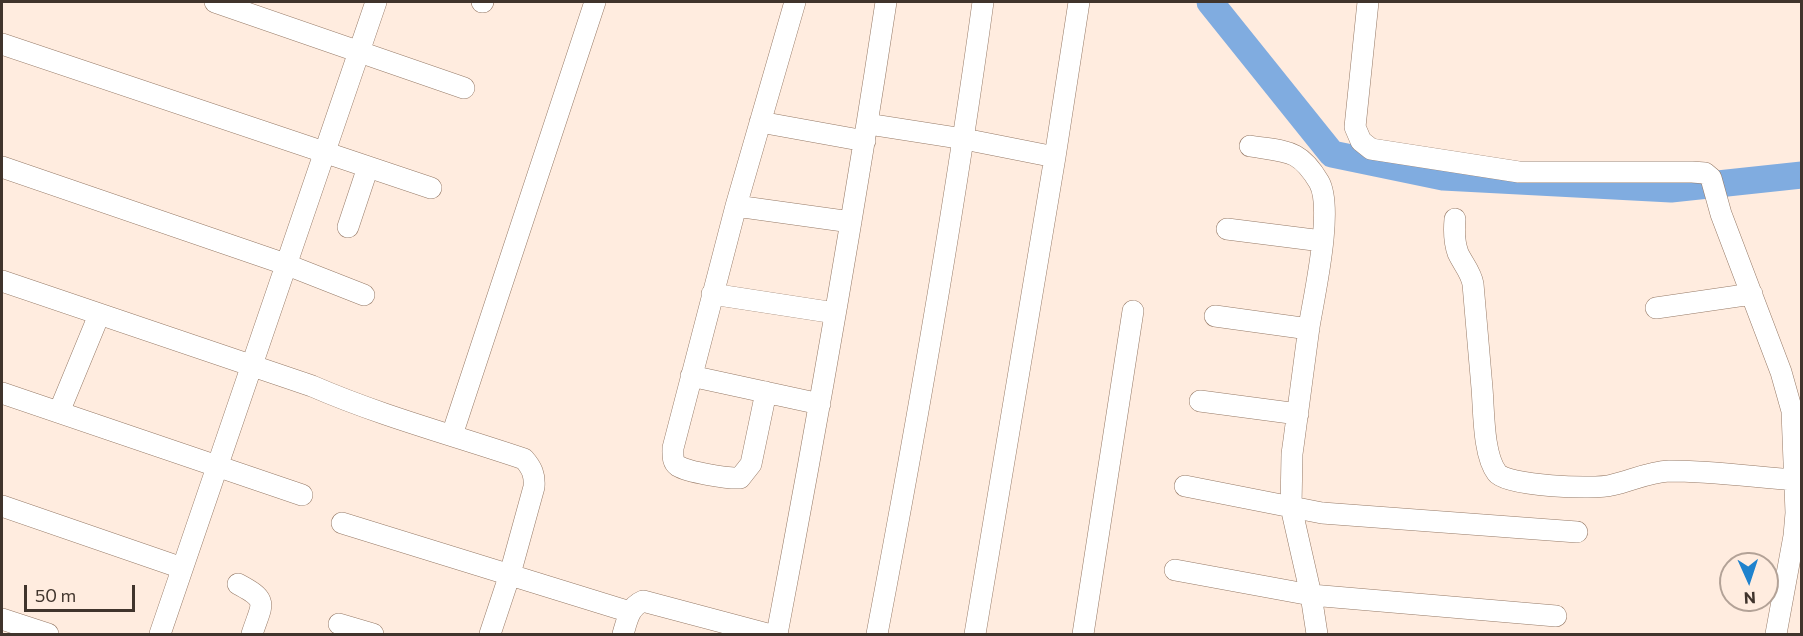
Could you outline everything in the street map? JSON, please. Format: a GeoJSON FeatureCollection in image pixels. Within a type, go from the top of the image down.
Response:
{"type":"FeatureCollection","features":[{"type":"Feature","properties":{"kind":"street"},"geometry":{"type":"LineString","coordinates":[[215,2],[464,88]]}},
{"type":"Feature","properties":{"kind":"street"},"geometry":{"type":"LineString","coordinates":[[160,634],[376,2]]}},
{"type":"Feature","properties":{"kind":"street"},"geometry":{"type":"LineString","coordinates":[[452,435],[595,2]]}},
{"type":"Feature","properties":{"kind":"street"},"geometry":{"type":"LineString","coordinates":[[766,392],[751,464],[740,478],[731,479],[678,466],[673,455],[691,376],[736,206],[795,2]]}},
{"type":"Feature","properties":{"kind":"street"},"geometry":{"type":"LineString","coordinates":[[777,634],[820,404],[886,2]]}},
{"type":"Feature","properties":{"kind":"street"},"geometry":{"type":"LineString","coordinates":[[877,634],[905,486],[964,139],[983,2]]}},
{"type":"Feature","properties":{"kind":"street"},"geometry":{"type":"LineString","coordinates":[[975,634],[1079,2]]}},
{"type":"Feature","properties":{"kind":"street"},"geometry":{"type":"LineString","coordinates":[[1368,2],[1355,127],[1360,141],[1371,149],[1519,172],[1692,172],[1705,173],[1711,178],[1721,214],[1781,372],[1792,411],[1796,480],[1794,536],[1776,634]]}},
{"type":"Feature","properties":{"kind":"street"},"geometry":{"type":"LineString","coordinates":[[2,44],[431,188]]}},
{"type":"Feature","properties":{"kind":"street"},"geometry":{"type":"LineString","coordinates":[[760,122],[964,139],[1055,157]]}},
{"type":"Feature","properties":{"kind":"street"},"geometry":{"type":"LineString","coordinates":[[1250,146],[1294,153],[1307,165],[1320,184],[1324,198],[1322,241],[1291,471],[1291,507],[1311,595],[1317,634]]}},
{"type":"Feature","properties":{"kind":"street"},"geometry":{"type":"LineString","coordinates":[[2,167],[285,264],[364,296]]}},
{"type":"Feature","properties":{"kind":"street"},"geometry":{"type":"LineString","coordinates":[[348,227],[368,167]]}},
{"type":"Feature","properties":{"kind":"street"},"geometry":{"type":"LineString","coordinates":[[736,206],[851,222]]}},
{"type":"Feature","properties":{"kind":"street"},"geometry":{"type":"LineString","coordinates":[[1455,219],[1454,236],[1457,250],[1471,274],[1473,284],[1486,429],[1491,461],[1499,476],[1544,484],[1586,487],[1612,485],[1645,474],[1667,471],[1796,480]]}},
{"type":"Feature","properties":{"kind":"street"},"geometry":{"type":"LineString","coordinates":[[1227,229],[1322,241]]}},
{"type":"Feature","properties":{"kind":"street"},"geometry":{"type":"LineString","coordinates":[[2,281],[312,386],[404,422],[524,459],[532,469],[534,487],[510,574],[490,634]]}},
{"type":"Feature","properties":{"kind":"street"},"geometry":{"type":"LineString","coordinates":[[712,294],[835,313]]}},
{"type":"Feature","properties":{"kind":"street"},"geometry":{"type":"LineString","coordinates":[[1656,308],[1752,294]]}},
{"type":"Feature","properties":{"kind":"street"},"geometry":{"type":"LineString","coordinates":[[1083,634],[1134,311]]}},
{"type":"Feature","properties":{"kind":"street"},"geometry":{"type":"LineString","coordinates":[[59,412],[99,315]]}},
{"type":"Feature","properties":{"kind":"street"},"geometry":{"type":"LineString","coordinates":[[1215,316],[1309,329]]}},
{"type":"Feature","properties":{"kind":"street"},"geometry":{"type":"LineString","coordinates":[[691,376],[820,404]]}},
{"type":"Feature","properties":{"kind":"street"},"geometry":{"type":"LineString","coordinates":[[2,393],[302,495]]}},
{"type":"Feature","properties":{"kind":"street"},"geometry":{"type":"LineString","coordinates":[[1200,401],[1298,414]]}},
{"type":"Feature","properties":{"kind":"street"},"geometry":{"type":"LineString","coordinates":[[1185,486],[1322,513],[1577,532]]}},
{"type":"Feature","properties":{"kind":"street"},"geometry":{"type":"LineString","coordinates":[[2,506],[182,568]]}},
{"type":"Feature","properties":{"kind":"street"},"geometry":{"type":"LineString","coordinates":[[342,523],[630,612]]}},
{"type":"Feature","properties":{"kind":"street"},"geometry":{"type":"LineString","coordinates":[[1175,570],[1311,595],[1556,616]]}},
{"type":"Feature","properties":{"kind":"street"},"geometry":{"type":"LineString","coordinates":[[238,584],[260,598],[260,609],[252,634]]}},
{"type":"Feature","properties":{"kind":"street"},"geometry":{"type":"LineString","coordinates":[[623,634],[630,612],[637,603],[643,601],[767,634]]}},
{"type":"Feature","properties":{"kind":"street"},"geometry":{"type":"LineString","coordinates":[[2,619],[48,634]]}},
{"type":"Feature","properties":{"kind":"street"},"geometry":{"type":"LineString","coordinates":[[339,624],[373,634]]}},
{"type":"Feature","properties":{"kind":"waterway"},"geometry":{"type":"LineString","coordinates":[[1210,2],[1332,154],[1443,177],[1671,189],[1802,175]]}}]}
